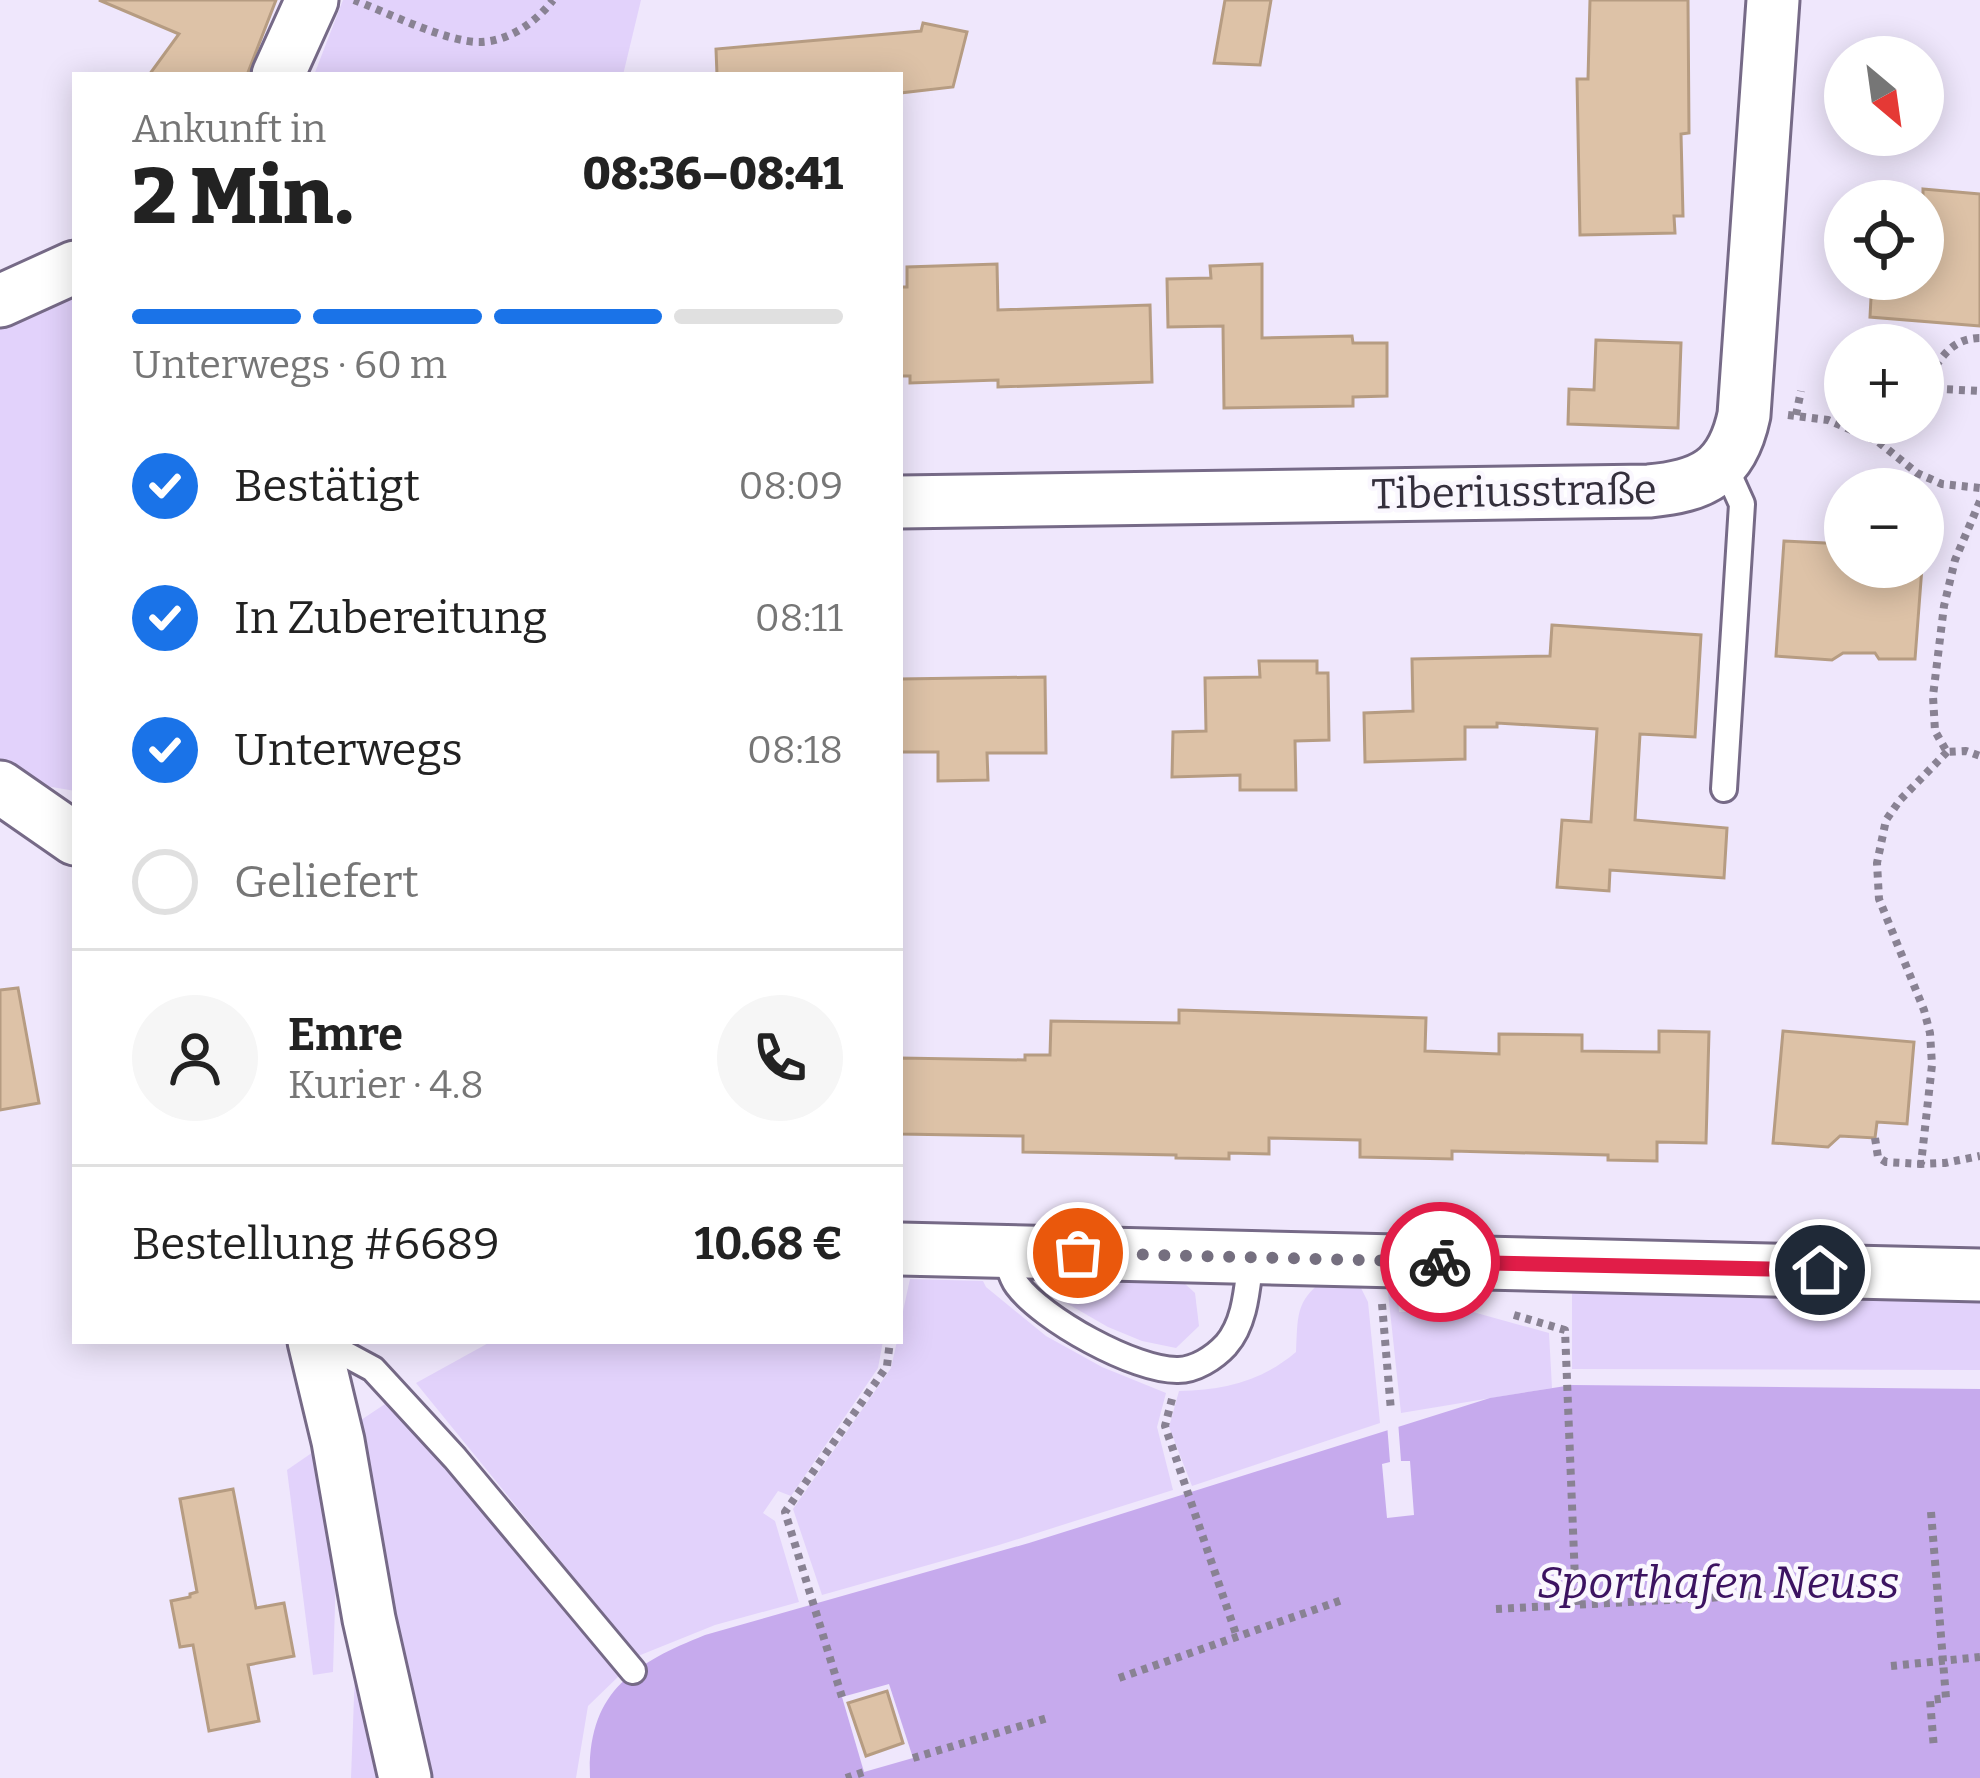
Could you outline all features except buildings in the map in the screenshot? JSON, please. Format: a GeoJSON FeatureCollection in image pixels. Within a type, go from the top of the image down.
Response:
{"type":"FeatureCollection","features":[{"type":"Feature","properties":{"kind":"street"},"geometry":{"type":"LineString","coordinates":[[279,72],[311,0]]}},
{"type":"Feature","properties":{"kind":"street"},"geometry":{"type":"LineString","coordinates":[[1723,462],[1739,439],[1744,415],[1773,0]]}},
{"type":"Feature","properties":{"kind":"street"},"geometry":{"type":"LineString","coordinates":[[0,301],[72,268]]}},
{"type":"Feature","properties":{"kind":"street","name":"Tiberiusstraße"},"geometry":{"type":"LineString","coordinates":[[903,502],[1648,491],[1684,488],[1706,478],[1723,462]]}},
{"type":"Feature","properties":{"kind":"street"},"geometry":{"type":"LineString","coordinates":[[0,787],[72,837]]}},
{"type":"Feature","properties":{"kind":"street"},"geometry":{"type":"LineString","coordinates":[[903,1249],[1980,1275]]}},
{"type":"Feature","properties":{"kind":"street"},"geometry":{"type":"LineString","coordinates":[[318,1344],[404,1778]]}},
{"type":"Feature","properties":{"kind":"lane"},"geometry":{"type":"LineString","coordinates":[[1723,462],[1742,504],[1724,789]]}},
{"type":"Feature","properties":{"kind":"lane"},"geometry":{"type":"LineString","coordinates":[[1004,1251],[1015,1282],[1035,1304],[1104,1349],[1144,1364],[1179,1370],[1206,1362],[1228,1343],[1242,1317],[1251,1258]]}},
{"type":"Feature","properties":{"kind":"lane"},"geometry":{"type":"LineString","coordinates":[[323,1344],[373,1369],[455,1458],[633,1671]]}},
{"type":"Feature","properties":{"kind":"path"},"geometry":{"type":"LineString","coordinates":[[354,0],[452,37],[482,42],[539,19],[553,0]]}},
{"type":"Feature","properties":{"kind":"path"},"geometry":{"type":"LineString","coordinates":[[1944,355],[1965,338],[1980,338]]}},
{"type":"Feature","properties":{"kind":"path"},"geometry":{"type":"LineString","coordinates":[[1944,388],[1980,391]]}},
{"type":"Feature","properties":{"kind":"path"},"geometry":{"type":"LineString","coordinates":[[1796,415],[1801,391]]}},
{"type":"Feature","properties":{"kind":"path"},"geometry":{"type":"LineString","coordinates":[[1744,415],[1824,419]]}},
{"type":"Feature","properties":{"kind":"path"},"geometry":{"type":"LineString","coordinates":[[1881,444],[1917,473],[1942,484],[1980,488]]}},
{"type":"Feature","properties":{"kind":"path"},"geometry":{"type":"LineString","coordinates":[[1947,752],[1935,731],[1934,696],[1944,606],[1955,560],[1980,500]]}},
{"type":"Feature","properties":{"kind":"path"},"geometry":{"type":"LineString","coordinates":[[1921,1164],[1932,1065],[1930,1034],[1879,898],[1877,863],[1886,820],[1900,800],[1947,752],[1980,756]]}},
{"type":"Feature","properties":{"kind":"path"},"geometry":{"type":"LineString","coordinates":[[1875,1138],[1878,1157],[1886,1162],[1946,1163],[1980,1156]]}},
{"type":"Feature","properties":{"kind":"path"},"geometry":{"type":"LineString","coordinates":[[1378,1261],[1391,1411]]}},
{"type":"Feature","properties":{"kind":"path"},"geometry":{"type":"LineString","coordinates":[[1507,1313],[1565,1330],[1576,1605]]}},
{"type":"Feature","properties":{"kind":"path"},"geometry":{"type":"LineString","coordinates":[[842,1697],[785,1512],[887,1366],[890,1344]]}},
{"type":"Feature","properties":{"kind":"path"},"geometry":{"type":"LineString","coordinates":[[1179,1370],[1165,1426],[1237,1637]]}},
{"type":"Feature","properties":{"kind":"path"},"geometry":{"type":"LineString","coordinates":[[1931,1512],[1946,1698],[1930,1700],[1934,1749]]}},
{"type":"Feature","properties":{"kind":"path"},"geometry":{"type":"LineString","coordinates":[[1496,1609],[1802,1593]]}},
{"type":"Feature","properties":{"kind":"path"},"geometry":{"type":"LineString","coordinates":[[1119,1678],[1345,1599]]}},
{"type":"Feature","properties":{"kind":"path"},"geometry":{"type":"LineString","coordinates":[[1891,1666],[1980,1657]]}},
{"type":"Feature","properties":{"kind":"path"},"geometry":{"type":"LineString","coordinates":[[913,1758],[1051,1717]]}},
{"type":"Feature","properties":{"kind":"path"},"geometry":{"type":"LineString","coordinates":[[846,1778],[864,1772]]}},
{"type":"Feature","properties":{"kind":"shaded area"},"geometry":{"type":"Polygon","coordinates":[[[343,0],[641,0],[624,72],[315,72],[343,0]]]}},
{"type":"Feature","properties":{"kind":"shaded area"},"geometry":{"type":"Polygon","coordinates":[[[72,292],[72,790],[35,784],[0,764],[0,325],[72,292]]]}},
{"type":"Feature","properties":{"kind":"shaded area"},"geometry":{"type":"Polygon","coordinates":[[[1173,1273],[1195,1293],[1199,1326],[1176,1348],[1108,1327],[1054,1296],[1046,1277],[1173,1273]]]}},
{"type":"Feature","properties":{"kind":"shaded area"},"geometry":{"type":"Polygon","coordinates":[[[910,1279],[983,1281],[1046,1336],[1102,1367],[1166,1393],[1157,1427],[1173,1490],[822,1595],[793,1509],[891,1368],[896,1344],[903,1344],[910,1279]]]}},
{"type":"Feature","properties":{"kind":"shaded area"},"geometry":{"type":"Polygon","coordinates":[[[1324,1280],[1359,1284],[1368,1302],[1380,1423],[1192,1486],[1169,1427],[1179,1391],[1242,1382],[1283,1362],[1296,1352],[1303,1303],[1324,1280]]]}},
{"type":"Feature","properties":{"kind":"shaded area"},"geometry":{"type":"Polygon","coordinates":[[[1572,1282],[1980,1291],[1980,1370],[1572,1369],[1572,1282]]]}},
{"type":"Feature","properties":{"kind":"shaded area"},"geometry":{"type":"Polygon","coordinates":[[[1387,1283],[1397,1283],[1399,1312],[1445,1312],[1455,1307],[1549,1333],[1552,1388],[1401,1413],[1387,1283]]]}},
{"type":"Feature","properties":{"kind":"shaded area"},"geometry":{"type":"Polygon","coordinates":[[[487,1344],[882,1344],[878,1368],[791,1496],[778,1491],[763,1513],[775,1521],[799,1602],[715,1625],[638,1656],[416,1383],[487,1344]]]}},
{"type":"Feature","properties":{"kind":"shaded area"},"geometry":{"type":"Polygon","coordinates":[[[388,1402],[621,1674],[588,1706],[576,1778],[415,1778],[349,1428],[388,1402]]]}},
{"type":"Feature","properties":{"kind":"shaded area"},"geometry":{"type":"Polygon","coordinates":[[[319,1448],[336,1571],[333,1672],[313,1675],[287,1470],[319,1448]]]}},
{"type":"Feature","properties":{"kind":"shaded area"},"geometry":{"type":"Polygon","coordinates":[[[356,1643],[393,1778],[351,1778],[356,1643]]]}},
{"type":"Feature","properties":{"kind":"water","name":"Sporthafen Neuss"},"geometry":{"type":"Polygon","coordinates":[[[1572,1385],[1980,1389],[1980,1778],[590,1778],[597,1723],[619,1685],[656,1657],[705,1635],[1029,1543],[1490,1398],[1572,1385]]]}},
{"type":"Feature","properties":{"kind":"pier"},"geometry":{"type":"Polygon","coordinates":[[[1398,1421],[1401,1461],[1410,1461],[1414,1515],[1387,1518],[1382,1464],[1390,1462],[1387,1424],[1398,1421]]]}},
{"type":"Feature","properties":{"kind":"pier"},"geometry":{"type":"Polygon","coordinates":[[[889,1684],[913,1758],[864,1772],[842,1697],[889,1684]]]}},
{"type":"Feature","properties":{"kind":"way so far"},"geometry":{"type":"LineString","coordinates":[[1078,1253],[1440,1262]]}},
{"type":"Feature","properties":{"kind":"route"},"geometry":{"type":"LineString","coordinates":[[1440,1262],[1820,1270]]}}]}
